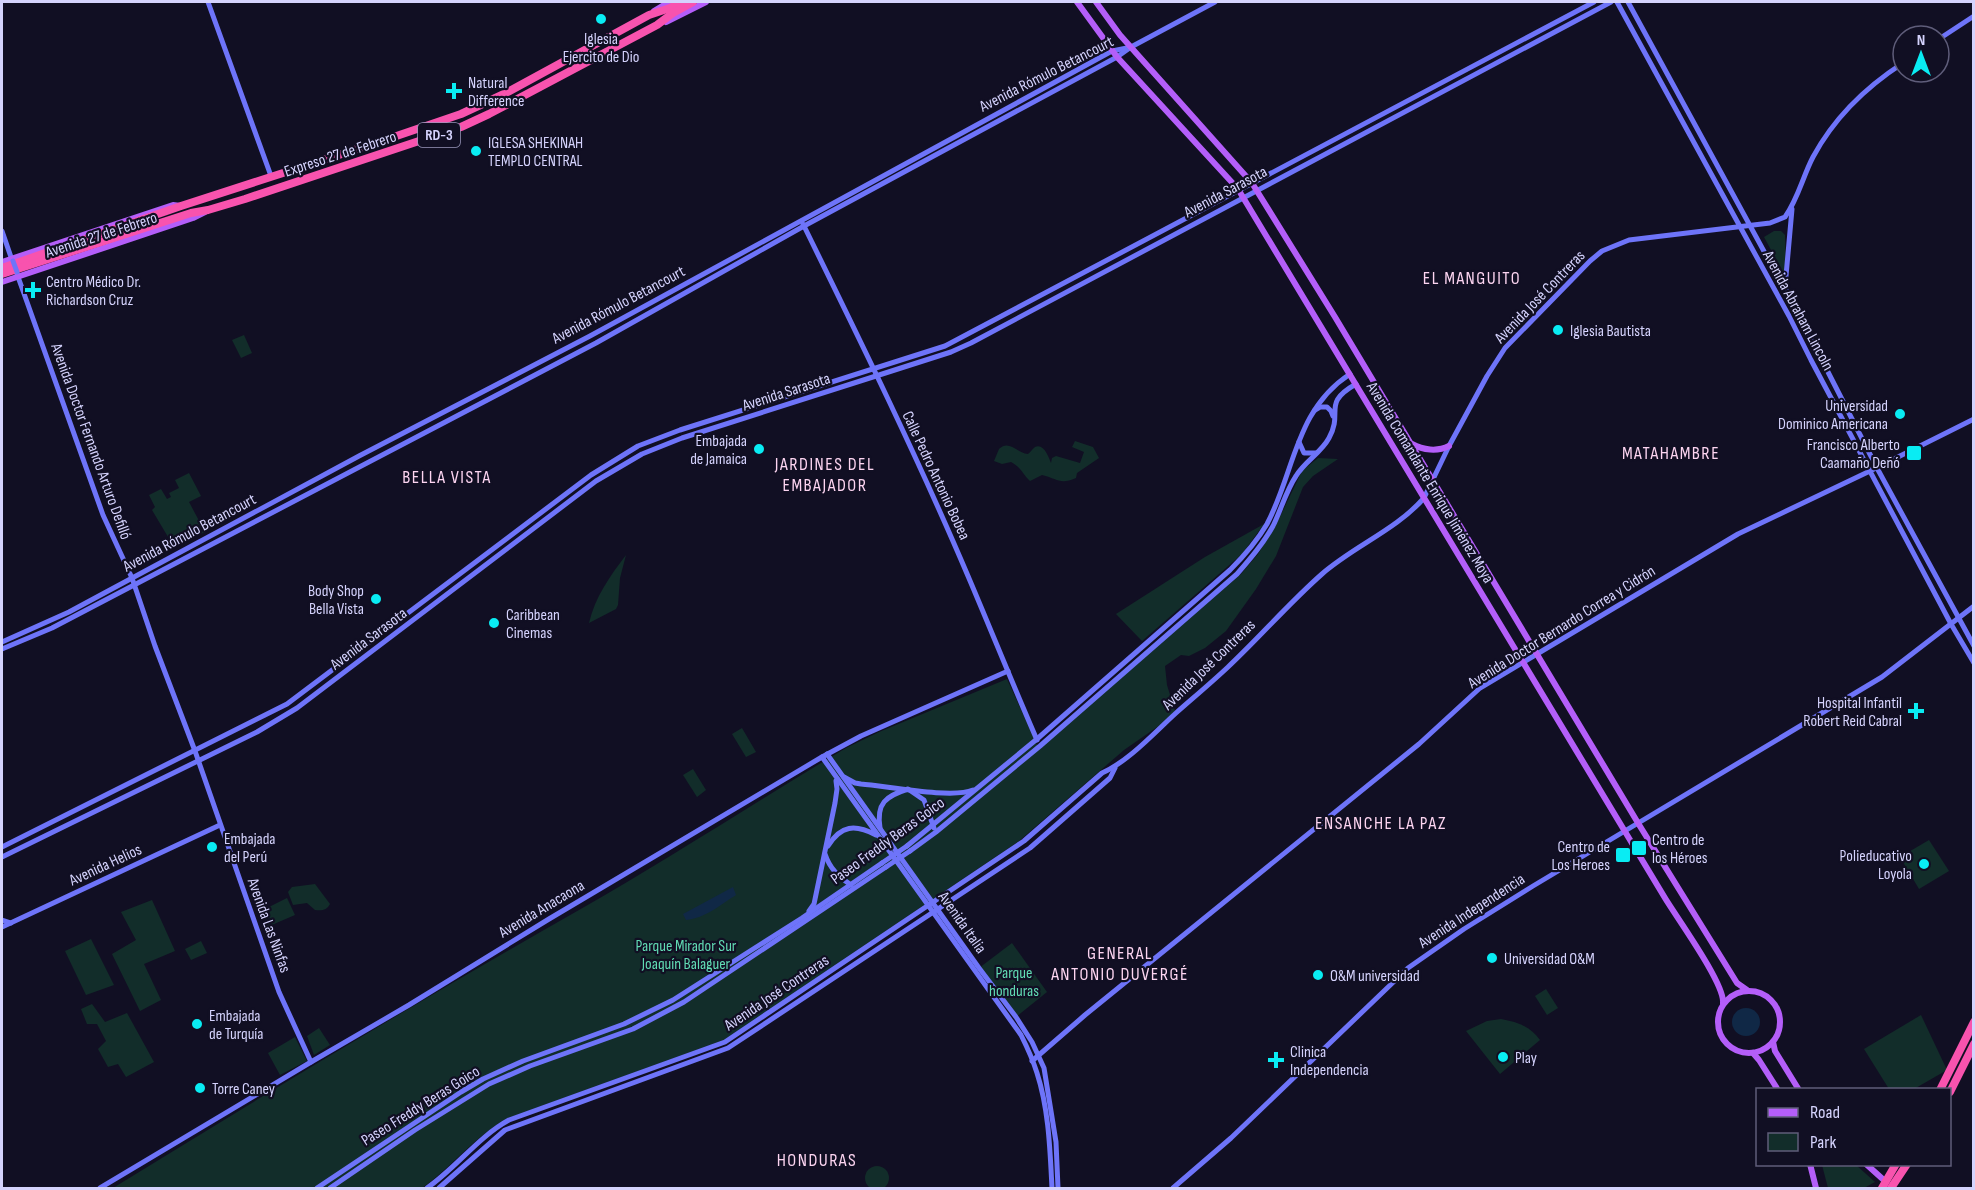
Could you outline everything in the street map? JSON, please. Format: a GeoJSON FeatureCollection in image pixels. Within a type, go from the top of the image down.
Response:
{"type":"FeatureCollection","features":[{"type":"Feature","properties":{"kind":"highway","name":"Expreso 27 de Febrero"},"geometry":{"type":"LineString","coordinates":[[44,257],[181,206],[461,114],[504,94],[649,15],[682,2]]}},
{"type":"Feature","properties":{"kind":"highway","name":"Expreso 27 de Febrero"},"geometry":{"type":"LineString","coordinates":[[44,257],[208,210],[460,127],[499,109],[657,25],[693,2]]}},
{"type":"Feature","properties":{"kind":"highway","name":"RD-3"},"geometry":{"type":"LineString","coordinates":[[2,268],[44,257]]}},
{"type":"Feature","properties":{"kind":"highway","name":"RD-3"},"geometry":{"type":"LineString","coordinates":[[2,274],[44,257]]}},
{"type":"Feature","properties":{"kind":"highway"},"geometry":{"type":"LineString","coordinates":[[1941,1088],[1974,1022]]}},
{"type":"Feature","properties":{"kind":"highway"},"geometry":{"type":"LineString","coordinates":[[1951,1090],[1974,1044]]}},
{"type":"Feature","properties":{"kind":"highway"},"geometry":{"type":"LineString","coordinates":[[1886,1186],[1895,1166]]}},
{"type":"Feature","properties":{"kind":"highway"},"geometry":{"type":"LineString","coordinates":[[1886,1186],[1905,1166]]}},
{"type":"Feature","properties":{"kind":"main road"},"geometry":{"type":"LineString","coordinates":[[208,2],[271,176]]}},
{"type":"Feature","properties":{"kind":"main road","name":"RD-3"},"geometry":{"type":"LineString","coordinates":[[649,15],[669,2]]}},
{"type":"Feature","properties":{"kind":"main road","name":"RD-3"},"geometry":{"type":"LineString","coordinates":[[657,25],[706,2]]}},
{"type":"Feature","properties":{"kind":"main road","name":"Avenida Comandante Enrique Jiménez Moya"},"geometry":{"type":"LineString","coordinates":[[1077,2],[1117,57],[1243,196],[1723,991],[1723,1003]]}},
{"type":"Feature","properties":{"kind":"main road","name":"Avenida Comandante Enrique Jiménez Moya"},"geometry":{"type":"LineString","coordinates":[[1096,2],[1131,47],[1252,183],[1638,823],[1737,983],[1747,990]]}},
{"type":"Feature","properties":{"kind":"main road"},"geometry":{"type":"LineString","coordinates":[[1131,47],[1215,2]]}},
{"type":"Feature","properties":{"kind":"main road","name":"Avenida Sarasota"},"geometry":{"type":"LineString","coordinates":[[2,847],[287,704],[589,477],[638,446],[680,430],[945,346],[1594,2]]}},
{"type":"Feature","properties":{"kind":"main road","name":"Avenida Sarasota"},"geometry":{"type":"LineString","coordinates":[[2,857],[257,732],[297,708],[596,481],[642,454],[682,438],[951,352],[971,343],[1243,196],[1611,2]]}},
{"type":"Feature","properties":{"kind":"main road","name":"Avenida Abraham Lincoln"},"geometry":{"type":"LineString","coordinates":[[1617,2],[1789,316],[1951,624],[1974,663]]}},
{"type":"Feature","properties":{"kind":"main road","name":"Avenida Abraham Lincoln"},"geometry":{"type":"LineString","coordinates":[[1628,2],[1974,646]]}},
{"type":"Feature","properties":{"kind":"main road"},"geometry":{"type":"LineString","coordinates":[[1951,31],[1974,16]]}},
{"type":"Feature","properties":{"kind":"main road","name":"Avenida Rómulo Betancourt"},"geometry":{"type":"LineString","coordinates":[[2,649],[52,628],[134,586],[596,343],[802,223],[1112,51],[1131,47]]}},
{"type":"Feature","properties":{"kind":"main road","name":"Avenida Rómulo Betancourt"},"geometry":{"type":"LineString","coordinates":[[2,642],[69,612],[359,456],[1117,57],[1131,47]]}},
{"type":"Feature","properties":{"kind":"main road","name":"Avenida José Contreras"},"geometry":{"type":"LineString","coordinates":[[427,1188],[488,1134],[509,1120],[725,1042],[1024,841],[1102,773],[1115,767],[1228,666],[1322,574],[1393,526],[1424,498],[1449,446],[1505,348],[1559,291],[1602,251],[1615,244],[1636,238],[1770,224],[1785,217],[1813,157],[1841,116],[1867,89],[1891,72]]}},
{"type":"Feature","properties":{"kind":"main road"},"geometry":{"type":"LineString","coordinates":[[1439,84],[1442,91]]}},
{"type":"Feature","properties":{"kind":"main road"},"geometry":{"type":"LineString","coordinates":[[1786,294],[1793,204]]}},
{"type":"Feature","properties":{"kind":"main road","name":"Avenida 27 de Febrero"},"geometry":{"type":"LineString","coordinates":[[2,262],[173,205],[181,206]]}},
{"type":"Feature","properties":{"kind":"main road","name":"Avenida 27 de Febrero"},"geometry":{"type":"LineString","coordinates":[[2,282],[17,274],[193,218],[208,210]]}},
{"type":"Feature","properties":{"kind":"main road","name":"Calle Pedro Antonio Bobea"},"geometry":{"type":"LineString","coordinates":[[802,223],[873,368],[968,575],[1038,742]]}},
{"type":"Feature","properties":{"kind":"main road","name":"Avenida Doctor Fernando Arturo Defilló"},"geometry":{"type":"LineString","coordinates":[[2,231],[103,515],[132,578],[198,760]]}},
{"type":"Feature","properties":{"kind":"main road","name":"Paseo Freddy Beras Goico"},"geometry":{"type":"LineString","coordinates":[[1131,662],[1248,552],[1267,524],[1280,496],[1310,414],[1341,380],[1350,374]]}},
{"type":"Feature","properties":{"kind":"main road","name":"Paseo Freddy Beras Goico"},"geometry":{"type":"LineString","coordinates":[[330,1188],[489,1084],[530,1066],[633,1029],[684,1002],[934,829],[1236,574],[1253,557],[1273,525],[1299,470],[1320,450],[1329,437],[1334,424],[1337,397],[1356,384]]}},
{"type":"Feature","properties":{"kind":"main road"},"geometry":{"type":"LineString","coordinates":[[1310,414],[1320,407],[1327,407],[1332,412],[1334,424]]}},
{"type":"Feature","properties":{"kind":"main road","name":"Avenida Doctor Bernardo Correa y Cidrón"},"geometry":{"type":"LineString","coordinates":[[1037,1055],[1419,744],[1480,688],[1738,534],[1974,419]]}},
{"type":"Feature","properties":{"kind":"main road"},"geometry":{"type":"LineString","coordinates":[[1299,441],[1300,448],[1306,453],[1313,454],[1320,450]]}},
{"type":"Feature","properties":{"kind":"main road"},"geometry":{"type":"LineString","coordinates":[[1410,442],[1428,449],[1443,449],[1449,446]]}},
{"type":"Feature","properties":{"kind":"main road","name":"Avenida Independencia"},"geometry":{"type":"LineString","coordinates":[[1173,1188],[1231,1138],[1408,968],[1464,929],[1882,677],[1974,606]]}},
{"type":"Feature","properties":{"kind":"main road","name":"Avenida Anacaona"},"geometry":{"type":"LineString","coordinates":[[100,1188],[825,756],[861,736],[1008,672]]}},
{"type":"Feature","properties":{"kind":"main road","name":"Paseo Freddy Beras Goico"},"geometry":{"type":"LineString","coordinates":[[934,829],[982,785],[1038,742]]}},
{"type":"Feature","properties":{"kind":"main road","name":"Avenida Italia"},"geometry":{"type":"LineString","coordinates":[[825,756],[1021,1035],[1037,1074],[1043,1100],[1052,1188]]}},
{"type":"Feature","properties":{"kind":"main road","name":"Avenida Las Ninfas"},"geometry":{"type":"LineString","coordinates":[[198,760],[279,992],[310,1062]]}},
{"type":"Feature","properties":{"kind":"main road","name":"Avenida José Contreras"},"geometry":{"type":"LineString","coordinates":[[439,1188],[505,1130],[728,1048],[1030,848],[1110,778],[1115,767]]}},
{"type":"Feature","properties":{"kind":"main road"},"geometry":{"type":"LineString","coordinates":[[807,914],[814,904],[837,794],[837,774],[855,783],[908,789],[965,793],[982,785]]}},
{"type":"Feature","properties":{"kind":"main road"},"geometry":{"type":"LineString","coordinates":[[908,789],[924,800],[930,811],[934,829]]}},
{"type":"Feature","properties":{"kind":"main road"},"geometry":{"type":"LineString","coordinates":[[824,852],[834,836],[845,830],[862,828],[879,833],[879,816],[884,802],[894,794],[908,789]]}},
{"type":"Feature","properties":{"kind":"main road","name":"Avenida Helios"},"geometry":{"type":"LineString","coordinates":[[2,927],[220,825]]}},
{"type":"Feature","properties":{"kind":"main road"},"geometry":{"type":"LineString","coordinates":[[824,852],[828,864],[835,873],[853,886]]}},
{"type":"Feature","properties":{"kind":"main road","name":"Paseo Freddy Beras Goico"},"geometry":{"type":"LineString","coordinates":[[317,1188],[483,1079],[523,1061],[624,1024],[665,1005],[853,886]]}},
{"type":"Feature","properties":{"kind":"main road","name":"Avenida Italia"},"geometry":{"type":"LineString","coordinates":[[934,910],[1016,1017],[1044,1068],[1056,1142],[1058,1188]]}},
{"type":"Feature","properties":{"kind":"main road"},"geometry":{"type":"LineString","coordinates":[[2,920],[11,923]]}},
{"type":"Feature","properties":{"kind":"main road"},"geometry":{"type":"LineString","coordinates":[[1747,990],[1762,993],[1774,1003],[1778,1010],[1780,1026],[1773,1042],[1765,1049],[1753,1053],[1736,1051],[1730,1047],[1720,1035],[1717,1019],[1723,1003],[1734,994],[1747,990]]}},
{"type":"Feature","properties":{"kind":"main road"},"geometry":{"type":"LineString","coordinates":[[1773,1042],[1775,1051],[1798,1088]]}},
{"type":"Feature","properties":{"kind":"main road"},"geometry":{"type":"LineString","coordinates":[[1753,1053],[1778,1088]]}},
{"type":"Feature","properties":{"kind":"main road"},"geometry":{"type":"LineString","coordinates":[[1031,1058],[1037,1055]]}},
{"type":"Feature","properties":{"kind":"main road"},"geometry":{"type":"LineString","coordinates":[[353,1164],[357,1170]]}},
{"type":"Feature","properties":{"kind":"main road"},"geometry":{"type":"LineString","coordinates":[[1810,1166],[1816,1188]]}},
{"type":"Feature","properties":{"kind":"main road"},"geometry":{"type":"LineString","coordinates":[[1868,1166],[1886,1186]]}},
{"type":"Feature","properties":{"kind":"green space"},"geometry":{"type":"Polygon","coordinates":[[[1774,231],[1781,231],[1785,235],[1786,270],[1784,274],[1764,237],[1774,231]]]}},
{"type":"Feature","properties":{"kind":"green space"},"geometry":{"type":"Polygon","coordinates":[[[244,335],[252,353],[241,358],[232,340],[244,335]]]}},
{"type":"Feature","properties":{"kind":"green space"},"geometry":{"type":"Polygon","coordinates":[[[1075,441],[1093,447],[1099,458],[1071,480],[1059,481],[1042,475],[1030,481],[1011,462],[1002,464],[994,461],[999,449],[1006,445],[1028,454],[1035,447],[1041,447],[1051,463],[1052,458],[1056,456],[1080,463],[1084,452],[1072,447],[1075,441]]]}},
{"type":"Feature","properties":{"kind":"green space","name":"Parque Mirador Sur Joaquín Balaguer"},"geometry":{"type":"Polygon","coordinates":[[[1318,458],[1338,459],[1313,476],[1303,487],[1276,556],[1226,631],[1205,648],[1189,656],[1181,655],[1165,666],[1167,685],[1175,711],[1160,725],[1124,750],[1019,841],[724,1040],[508,1118],[485,1133],[422,1188],[113,1188],[403,1012],[647,870],[846,748],[879,732],[1007,679],[1039,749],[1241,574],[1258,554],[1275,527],[1302,471],[1318,458]]]}},
{"type":"Feature","properties":{"kind":"green space"},"geometry":{"type":"Polygon","coordinates":[[[189,473],[201,496],[189,502],[205,532],[174,547],[152,510],[155,507],[149,495],[161,489],[167,499],[171,497],[169,493],[179,488],[175,480],[189,473]]]}},
{"type":"Feature","properties":{"kind":"green space"},"geometry":{"type":"Polygon","coordinates":[[[1264,524],[1242,554],[1142,641],[1116,614],[1205,557],[1264,524]]]}},
{"type":"Feature","properties":{"kind":"green space"},"geometry":{"type":"Polygon","coordinates":[[[626,555],[616,609],[589,623],[599,596],[626,555]]]}},
{"type":"Feature","properties":{"kind":"green space"},"geometry":{"type":"Polygon","coordinates":[[[742,728],[756,752],[746,757],[732,734],[742,728]]]}},
{"type":"Feature","properties":{"kind":"green space"},"geometry":{"type":"Polygon","coordinates":[[[693,769],[706,790],[697,797],[683,775],[693,769]]]}},
{"type":"Feature","properties":{"kind":"green space","name":"Polieducativo Loyola"},"geometry":{"type":"Polygon","coordinates":[[[1929,840],[1949,871],[1919,889],[1900,857],[1929,840]]]}},
{"type":"Feature","properties":{"kind":"green space"},"geometry":{"type":"Polygon","coordinates":[[[315,884],[330,904],[327,908],[315,910],[307,903],[293,905],[288,892],[292,887],[315,884]]]}},
{"type":"Feature","properties":{"kind":"green space"},"geometry":{"type":"Polygon","coordinates":[[[287,898],[295,915],[267,927],[261,911],[287,898]]]}},
{"type":"Feature","properties":{"kind":"green space"},"geometry":{"type":"Polygon","coordinates":[[[152,900],[175,951],[144,964],[161,1000],[140,1011],[112,954],[136,940],[121,912],[152,900]]]}},
{"type":"Feature","properties":{"kind":"green space"},"geometry":{"type":"Polygon","coordinates":[[[91,939],[114,985],[86,995],[65,951],[91,939]]]}},
{"type":"Feature","properties":{"kind":"green space"},"geometry":{"type":"Polygon","coordinates":[[[201,941],[207,953],[191,960],[185,949],[201,941]]]}},
{"type":"Feature","properties":{"kind":"green space","name":"Parque honduras"},"geometry":{"type":"Polygon","coordinates":[[[1012,943],[1047,992],[1016,1017],[979,968],[1012,943]]]}},
{"type":"Feature","properties":{"kind":"green space"},"geometry":{"type":"Polygon","coordinates":[[[1546,989],[1558,1008],[1547,1015],[1535,996],[1546,989]]]}},
{"type":"Feature","properties":{"kind":"green space"},"geometry":{"type":"Polygon","coordinates":[[[92,1004],[105,1022],[127,1013],[154,1062],[126,1077],[118,1064],[108,1067],[98,1049],[106,1041],[97,1024],[87,1024],[81,1009],[92,1004]]]}},
{"type":"Feature","properties":{"kind":"green space"},"geometry":{"type":"Polygon","coordinates":[[[1921,1015],[1947,1070],[1916,1088],[1888,1088],[1864,1049],[1921,1015]]]}},
{"type":"Feature","properties":{"kind":"green space","name":"Play"},"geometry":{"type":"Polygon","coordinates":[[[1501,1019],[1523,1025],[1540,1040],[1500,1074],[1466,1031],[1487,1021],[1501,1019]]]}},
{"type":"Feature","properties":{"kind":"green space"},"geometry":{"type":"Polygon","coordinates":[[[319,1028],[330,1045],[314,1055],[307,1036],[319,1028]]]}},
{"type":"Feature","properties":{"kind":"green space"},"geometry":{"type":"Polygon","coordinates":[[[295,1037],[307,1061],[280,1075],[268,1053],[295,1037]]]}},
{"type":"Feature","properties":{"kind":"green space"},"geometry":{"type":"Polygon","coordinates":[[[877,1166],[882,1167],[888,1173],[888,1183],[882,1189],[877,1190],[872,1189],[866,1183],[865,1178],[866,1173],[872,1167],[877,1166]]]}},
{"type":"Feature","properties":{"kind":"green space"},"geometry":{"type":"Polygon","coordinates":[[[1822,1166],[1857,1166],[1875,1182],[1864,1188],[1828,1188],[1822,1166]]]}},
{"type":"Feature","properties":{"kind":"water"},"geometry":{"type":"Polygon","coordinates":[[[733,887],[736,895],[706,914],[686,920],[683,914],[733,887]]]}},
{"type":"Feature","properties":{"kind":"water"},"geometry":{"type":"Polygon","coordinates":[[[1746,1008],[1756,1012],[1760,1022],[1756,1032],[1746,1036],[1736,1032],[1732,1022],[1736,1012],[1746,1008]]]}},
{"type":"Feature","properties":{"kind":"place","name":"Iglesia Ejercito de Dio"},"geometry":{"type":"Point","coordinates":[601,19]}},
{"type":"Feature","properties":{"kind":"place","name":"Natural Difference"},"geometry":{"type":"Point","coordinates":[454,91]}},
{"type":"Feature","properties":{"kind":"place","name":"IGLESA SHEKINAH TEMPLO CENTRAL"},"geometry":{"type":"Point","coordinates":[476,151]}},
{"type":"Feature","properties":{"kind":"place","name":"Centro Médico Dr. Richardson Cruz"},"geometry":{"type":"Point","coordinates":[33,290]}},
{"type":"Feature","properties":{"kind":"place","name":"Iglesia Bautista"},"geometry":{"type":"Point","coordinates":[1558,330]}},
{"type":"Feature","properties":{"kind":"place","name":"Universidad Dominico Americana"},"geometry":{"type":"Point","coordinates":[1900,414]}},
{"type":"Feature","properties":{"kind":"place","name":"Embajada de Jamaica"},"geometry":{"type":"Point","coordinates":[759,449]}},
{"type":"Feature","properties":{"kind":"place","name":"Francisco Alberto Caamaño Deñó"},"geometry":{"type":"Point","coordinates":[1914,453]}},
{"type":"Feature","properties":{"kind":"place","name":"Body Shop Bella Vista"},"geometry":{"type":"Point","coordinates":[376,599]}},
{"type":"Feature","properties":{"kind":"place","name":"Caribbean Cinemas"},"geometry":{"type":"Point","coordinates":[494,623]}},
{"type":"Feature","properties":{"kind":"place","name":"Hospital Infantil Robert Reid Cabral"},"geometry":{"type":"Point","coordinates":[1916,711]}},
{"type":"Feature","properties":{"kind":"place","name":"Embajada del Perú"},"geometry":{"type":"Point","coordinates":[212,847]}},
{"type":"Feature","properties":{"kind":"place","name":"Centro de los Héroes"},"geometry":{"type":"Point","coordinates":[1639,848]}},
{"type":"Feature","properties":{"kind":"place","name":"Centro de Los Heroes"},"geometry":{"type":"Point","coordinates":[1623,855]}},
{"type":"Feature","properties":{"kind":"place","name":"Polieducativo Loyola"},"geometry":{"type":"Point","coordinates":[1924,864]}},
{"type":"Feature","properties":{"kind":"place","name":"Universidad O&M"},"geometry":{"type":"Point","coordinates":[1492,958]}},
{"type":"Feature","properties":{"kind":"place","name":"O&M universidad"},"geometry":{"type":"Point","coordinates":[1318,975]}},
{"type":"Feature","properties":{"kind":"place","name":"Embajada de Turquía"},"geometry":{"type":"Point","coordinates":[197,1024]}},
{"type":"Feature","properties":{"kind":"place","name":"Play"},"geometry":{"type":"Point","coordinates":[1503,1057]}},
{"type":"Feature","properties":{"kind":"place","name":"Clinica Independencia"},"geometry":{"type":"Point","coordinates":[1276,1060]}},
{"type":"Feature","properties":{"kind":"place","name":"Torre Caney"},"geometry":{"type":"Point","coordinates":[200,1088]}},
{"type":"Feature","properties":{"kind":"district","name":"EL MANGUITO"},"geometry":{"type":"Point","coordinates":[1472,278]}},
{"type":"Feature","properties":{"kind":"district","name":"MATAHAMBRE"},"geometry":{"type":"Point","coordinates":[1671,453]}},
{"type":"Feature","properties":{"kind":"district","name":"JARDINES DEL EMBAJADOR"},"geometry":{"type":"Point","coordinates":[825,474]}},
{"type":"Feature","properties":{"kind":"district","name":"BELLA VISTA"},"geometry":{"type":"Point","coordinates":[447,477]}},
{"type":"Feature","properties":{"kind":"district","name":"ENSANCHE LA PAZ"},"geometry":{"type":"Point","coordinates":[1381,823]}},
{"type":"Feature","properties":{"kind":"district","name":"GENERAL ANTONIO DUVERGÉ"},"geometry":{"type":"Point","coordinates":[1120,963]}},
{"type":"Feature","properties":{"kind":"district","name":"HONDURAS"},"geometry":{"type":"Point","coordinates":[817,1160]}}]}
